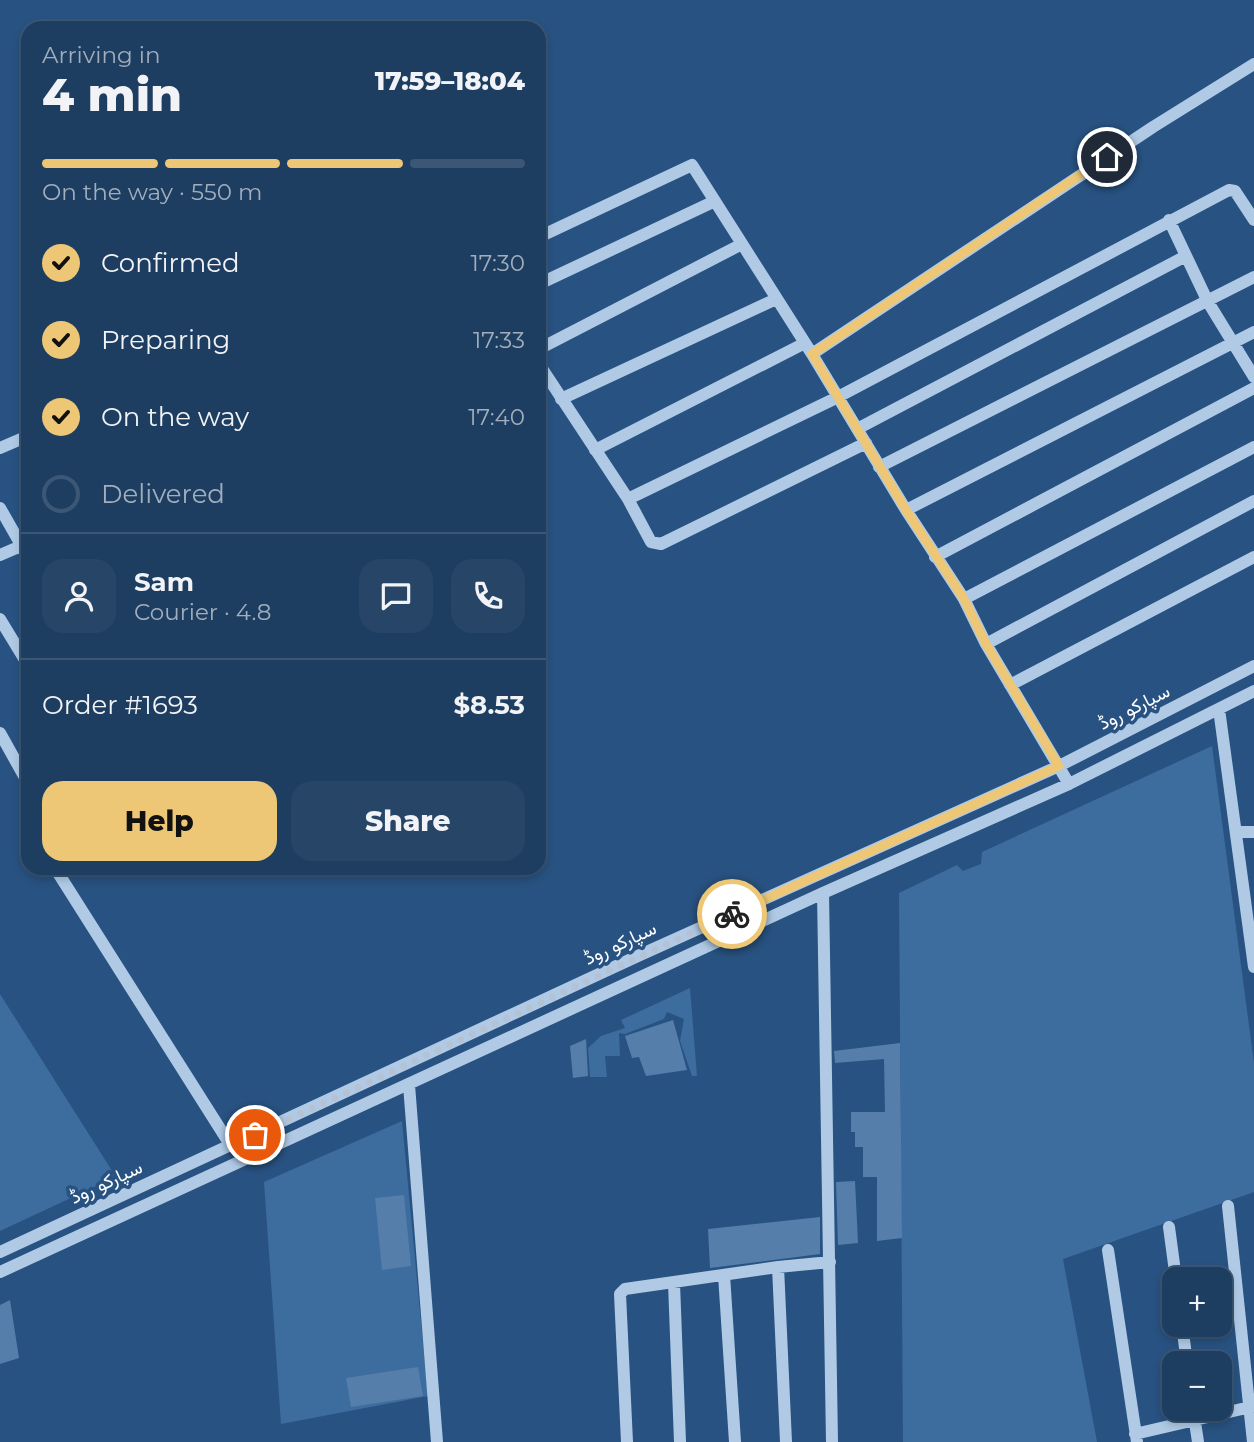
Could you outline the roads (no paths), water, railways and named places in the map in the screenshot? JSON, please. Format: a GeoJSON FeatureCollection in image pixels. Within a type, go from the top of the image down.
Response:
{"type":"FeatureCollection","features":[{"type":"Feature","properties":{"kind":"street"},"geometry":{"type":"LineString","coordinates":[[595,450],[808,348],[1254,64]]}},
{"type":"Feature","properties":{"kind":"street"},"geometry":{"type":"LineString","coordinates":[[546,234],[692,164],[935,557],[964,599],[986,644],[1069,784]]}},
{"type":"Feature","properties":{"kind":"street"},"geometry":{"type":"LineString","coordinates":[[628,499],[836,398],[1229,190],[1235,191],[1254,220]]}},
{"type":"Feature","properties":{"kind":"street"},"geometry":{"type":"LineString","coordinates":[[546,281],[715,201]]}},
{"type":"Feature","properties":{"kind":"street"},"geometry":{"type":"LineString","coordinates":[[1169,220],[1208,302],[1254,377]]}},
{"type":"Feature","properties":{"kind":"street"},"geometry":{"type":"LineString","coordinates":[[546,345],[742,244]]}},
{"type":"Feature","properties":{"kind":"street"},"geometry":{"type":"LineString","coordinates":[[856,429],[1186,256]]}},
{"type":"Feature","properties":{"kind":"street"},"geometry":{"type":"LineString","coordinates":[[879,467],[1254,277]]}},
{"type":"Feature","properties":{"kind":"street"},"geometry":{"type":"LineString","coordinates":[[561,400],[776,299]]}},
{"type":"Feature","properties":{"kind":"street"},"geometry":{"type":"LineString","coordinates":[[906,510],[1254,332]]}},
{"type":"Feature","properties":{"kind":"street"},"geometry":{"type":"LineString","coordinates":[[546,375],[628,499],[651,542],[655,544],[661,544],[866,443]]}},
{"type":"Feature","properties":{"kind":"street"},"geometry":{"type":"LineString","coordinates":[[935,557],[1254,388]]}},
{"type":"Feature","properties":{"kind":"street"},"geometry":{"type":"LineString","coordinates":[[0,448],[21,440]]}},
{"type":"Feature","properties":{"kind":"street"},"geometry":{"type":"LineString","coordinates":[[964,599],[1254,447]]}},
{"type":"Feature","properties":{"kind":"street"},"geometry":{"type":"LineString","coordinates":[[986,644],[1254,501]]}},
{"type":"Feature","properties":{"kind":"street"},"geometry":{"type":"LineString","coordinates":[[0,508],[21,541]]}},
{"type":"Feature","properties":{"kind":"street"},"geometry":{"type":"LineString","coordinates":[[0,555],[21,550]]}},
{"type":"Feature","properties":{"kind":"street"},"geometry":{"type":"LineString","coordinates":[[1010,685],[1254,557]]}},
{"type":"Feature","properties":{"kind":"street"},"geometry":{"type":"LineString","coordinates":[[0,619],[21,654]]}},
{"type":"Feature","properties":{"kind":"street","name":"سپارکو روڈ"},"geometry":{"type":"LineString","coordinates":[[0,1252],[653,949],[1059,766],[1254,666]]}},
{"type":"Feature","properties":{"kind":"street","name":"سپارکو روڈ"},"geometry":{"type":"LineString","coordinates":[[0,1272],[1069,784],[1254,691]]}},
{"type":"Feature","properties":{"kind":"street"},"geometry":{"type":"LineString","coordinates":[[1219,709],[1254,967]]}},
{"type":"Feature","properties":{"kind":"street"},"geometry":{"type":"LineString","coordinates":[[0,733],[21,770]]}},
{"type":"Feature","properties":{"kind":"street"},"geometry":{"type":"LineString","coordinates":[[1236,832],[1254,832]]}},
{"type":"Feature","properties":{"kind":"street"},"geometry":{"type":"LineString","coordinates":[[59,875],[230,1146]]}},
{"type":"Feature","properties":{"kind":"street"},"geometry":{"type":"LineString","coordinates":[[823,894],[832,1442]]}},
{"type":"Feature","properties":{"kind":"street"},"geometry":{"type":"LineString","coordinates":[[409,1085],[437,1442]]}},
{"type":"Feature","properties":{"kind":"street"},"geometry":{"type":"LineString","coordinates":[[1228,1206],[1253,1442]]}},
{"type":"Feature","properties":{"kind":"street"},"geometry":{"type":"LineString","coordinates":[[1168,1227],[1174,1267]]}},
{"type":"Feature","properties":{"kind":"street"},"geometry":{"type":"LineString","coordinates":[[1108,1250],[1136,1438],[1179,1421]]}},
{"type":"Feature","properties":{"kind":"street"},"geometry":{"type":"LineString","coordinates":[[627,1442],[620,1294],[625,1289],[830,1262]]}},
{"type":"Feature","properties":{"kind":"street"},"geometry":{"type":"LineString","coordinates":[[778,1267],[786,1442]]}},
{"type":"Feature","properties":{"kind":"street"},"geometry":{"type":"LineString","coordinates":[[724,1275],[735,1442]]}},
{"type":"Feature","properties":{"kind":"street"},"geometry":{"type":"LineString","coordinates":[[674,1283],[680,1442]]}},
{"type":"Feature","properties":{"kind":"street"},"geometry":{"type":"LineString","coordinates":[[1232,1410],[1251,1407]]}},
{"type":"Feature","properties":{"kind":"street"},"geometry":{"type":"LineString","coordinates":[[1195,1421],[1198,1442]]}}]}
